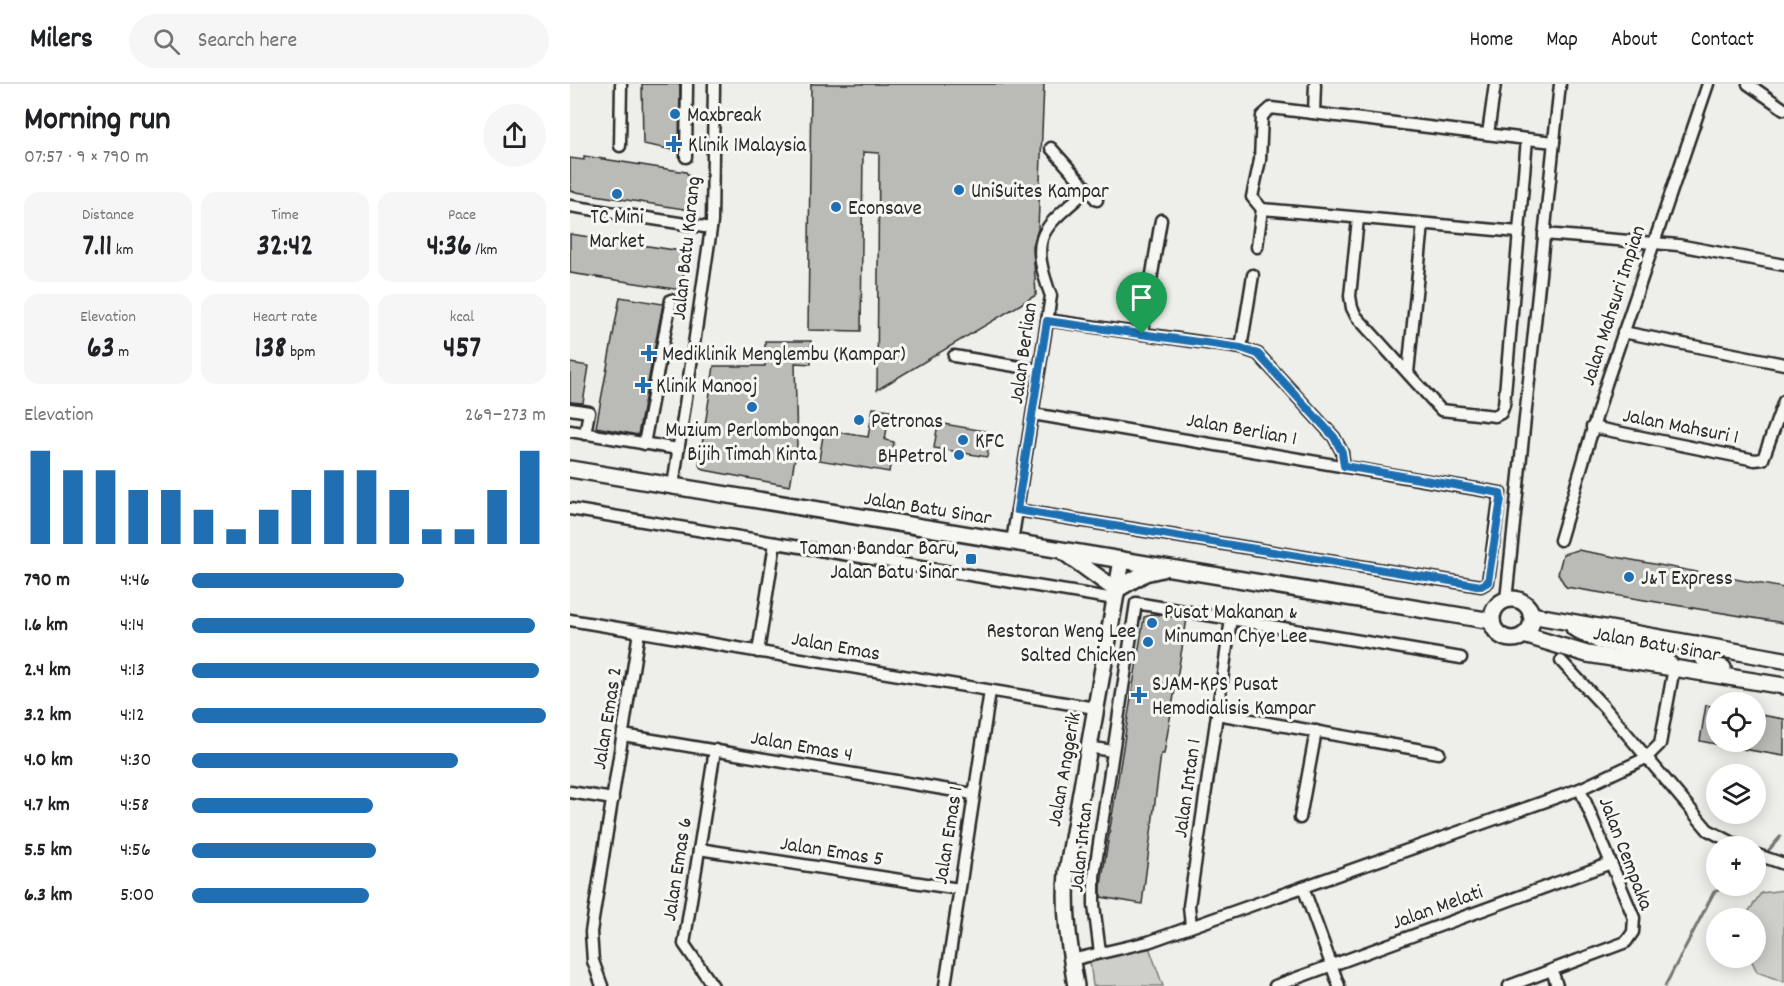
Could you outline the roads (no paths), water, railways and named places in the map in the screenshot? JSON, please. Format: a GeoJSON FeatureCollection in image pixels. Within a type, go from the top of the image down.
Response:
{"type":"FeatureCollection","features":[{"type":"Feature","properties":{"kind":"street"},"geometry":{"type":"LineString","coordinates":[[620,146],[621,84]]}},
{"type":"Feature","properties":{"kind":"street"},"geometry":{"type":"LineString","coordinates":[[686,157],[687,84]]}},
{"type":"Feature","properties":{"kind":"street","name":"Jalan Batu Karang"},"geometry":{"type":"LineString","coordinates":[[673,486],[711,228],[714,84]]}},
{"type":"Feature","properties":{"kind":"street"},"geometry":{"type":"LineString","coordinates":[[1314,113],[1315,84]]}},
{"type":"Feature","properties":{"kind":"street"},"geometry":{"type":"LineString","coordinates":[[1488,134],[1495,84]]}},
{"type":"Feature","properties":{"kind":"street"},"geometry":{"type":"LineString","coordinates":[[1506,600],[1519,601],[1532,615],[1531,626],[1524,635],[1511,639],[1504,637],[1494,628],[1492,621],[1494,611],[1506,600],[1560,84]]}},
{"type":"Feature","properties":{"kind":"street","name":"Jalan Mahsuri Impian"},"geometry":{"type":"LineString","coordinates":[[1560,540],[1592,427],[1708,84]]}},
{"type":"Feature","properties":{"kind":"street"},"geometry":{"type":"LineString","coordinates":[[1748,84],[1784,109]]}},
{"type":"Feature","properties":{"kind":"street"},"geometry":{"type":"LineString","coordinates":[[1518,232],[1262,210],[1255,202],[1252,189],[1260,160],[1264,112],[1271,108],[1554,142]]}},
{"type":"Feature","properties":{"kind":"street"},"geometry":{"type":"LineString","coordinates":[[1358,219],[1350,296],[1356,316],[1441,410],[1495,416],[1501,413],[1504,405],[1527,139]]}},
{"type":"Feature","properties":{"kind":"street"},"geometry":{"type":"LineString","coordinates":[[1051,148],[1096,200]]}},
{"type":"Feature","properties":{"kind":"street","name":"Jalan Berlian"},"geometry":{"type":"LineString","coordinates":[[1012,542],[1051,296],[1040,263],[1041,236],[1047,225],[1087,190]]}},
{"type":"Feature","properties":{"kind":"street"},"geometry":{"type":"LineString","coordinates":[[570,206],[711,228]]}},
{"type":"Feature","properties":{"kind":"street"},"geometry":{"type":"LineString","coordinates":[[1257,247],[1262,210]]}},
{"type":"Feature","properties":{"kind":"street"},"geometry":{"type":"LineString","coordinates":[[1142,334],[1161,220]]}},
{"type":"Feature","properties":{"kind":"street"},"geometry":{"type":"LineString","coordinates":[[1408,373],[1423,224]]}},
{"type":"Feature","properties":{"kind":"street"},"geometry":{"type":"LineString","coordinates":[[1544,234],[1677,245],[1784,265]]}},
{"type":"Feature","properties":{"kind":"street"},"geometry":{"type":"LineString","coordinates":[[1241,348],[1253,275]]}},
{"type":"Feature","properties":{"kind":"street"},"geometry":{"type":"LineString","coordinates":[[644,444],[671,300]]}},
{"type":"Feature","properties":{"kind":"street"},"geometry":{"type":"LineString","coordinates":[[1047,321],[1241,348],[1258,354],[1334,437],[1342,452],[1344,466]]}},
{"type":"Feature","properties":{"kind":"street"},"geometry":{"type":"LineString","coordinates":[[1623,332],[1784,364]]}},
{"type":"Feature","properties":{"kind":"street"},"geometry":{"type":"LineString","coordinates":[[954,356],[1039,370]]}},
{"type":"Feature","properties":{"kind":"street","name":"Jalan Mahsuri 1"},"geometry":{"type":"LineString","coordinates":[[1592,427],[1755,460],[1763,459],[1784,401]]}},
{"type":"Feature","properties":{"kind":"street"},"geometry":{"type":"LineString","coordinates":[[570,409],[589,412],[585,434]]}},
{"type":"Feature","properties":{"kind":"street","name":"Jalan Berlian 1"},"geometry":{"type":"LineString","coordinates":[[1017,510],[1481,586],[1488,582],[1495,542],[1500,493],[1033,414]]}},
{"type":"Feature","properties":{"kind":"street"},"geometry":{"type":"LineString","coordinates":[[570,431],[678,449]]}},
{"type":"Feature","properties":{"kind":"street","name":"Jalan Batu Sinar"},"geometry":{"type":"LineString","coordinates":[[570,469],[1492,621]]}},
{"type":"Feature","properties":{"kind":"street"},"geometry":{"type":"LineString","coordinates":[[570,509],[775,543],[1115,594],[1145,573],[1169,568]]}},
{"type":"Feature","properties":{"kind":"street"},"geometry":{"type":"LineString","coordinates":[[758,652],[775,543]]}},
{"type":"Feature","properties":{"kind":"street"},"geometry":{"type":"LineString","coordinates":[[1059,550],[1102,578],[1115,594]]}},
{"type":"Feature","properties":{"kind":"street","name":"Jalan Anggerik"},"geometry":{"type":"LineString","coordinates":[[1076,986],[1066,933],[1065,900],[1088,747],[1122,560]]}},
{"type":"Feature","properties":{"kind":"street","name":"Jalan Intan"},"geometry":{"type":"LineString","coordinates":[[1100,953],[1094,905],[1094,876],[1136,603],[1231,619]]}},
{"type":"Feature","properties":{"kind":"street","name":"Jalan Batu Sinar"},"geometry":{"type":"LineString","coordinates":[[1532,615],[1784,660]]}},
{"type":"Feature","properties":{"kind":"street"},"geometry":{"type":"LineString","coordinates":[[1231,619],[1461,658]]}},
{"type":"Feature","properties":{"kind":"street","name":"Jalan Intan 1"},"geometry":{"type":"LineString","coordinates":[[1191,926],[1189,906],[1231,619]]}},
{"type":"Feature","properties":{"kind":"street","name":"Jalan Emas"},"geometry":{"type":"LineString","coordinates":[[570,620],[1095,708]]}},
{"type":"Feature","properties":{"kind":"street"},"geometry":{"type":"LineString","coordinates":[[1071,960],[1148,942],[1580,789],[1646,758],[1663,739],[1674,668],[1654,651],[1600,641],[1558,620]]}},
{"type":"Feature","properties":{"kind":"street","name":"Jalan Emas 2"},"geometry":{"type":"LineString","coordinates":[[602,986],[593,961],[591,932],[639,632]]}},
{"type":"Feature","properties":{"kind":"street","name":"Jalan Batu Sinar"},"geometry":{"type":"LineString","coordinates":[[1524,635],[1587,654],[1784,684]]}},
{"type":"Feature","properties":{"kind":"street"},"geometry":{"type":"LineString","coordinates":[[1696,644],[1702,660],[1709,665],[1766,675],[1784,684]]}},
{"type":"Feature","properties":{"kind":"street"},"geometry":{"type":"LineString","coordinates":[[1561,661],[1708,830],[1720,836]]}},
{"type":"Feature","properties":{"kind":"street","name":"Jalan Emas 1"},"geometry":{"type":"LineString","coordinates":[[945,986],[990,691]]}},
{"type":"Feature","properties":{"kind":"street"},"geometry":{"type":"LineString","coordinates":[[1216,714],[1439,753]]}},
{"type":"Feature","properties":{"kind":"street"},"geometry":{"type":"LineString","coordinates":[[1300,818],[1316,731]]}},
{"type":"Feature","properties":{"kind":"street","name":"Jalan Emas 4"},"geometry":{"type":"LineString","coordinates":[[623,735],[973,794]]}},
{"type":"Feature","properties":{"kind":"street"},"geometry":{"type":"LineString","coordinates":[[1088,747],[1112,751]]}},
{"type":"Feature","properties":{"kind":"street","name":"Jalan Emas 6"},"geometry":{"type":"LineString","coordinates":[[713,986],[684,944],[715,750]]}},
{"type":"Feature","properties":{"kind":"street","name":"Jalan Cempaka"},"geometry":{"type":"LineString","coordinates":[[1552,970],[1626,942],[1633,932],[1634,918],[1580,789]]}},
{"type":"Feature","properties":{"kind":"street"},"geometry":{"type":"LineString","coordinates":[[570,792],[613,799]]}},
{"type":"Feature","properties":{"kind":"street","name":"Jalan Emas 5"},"geometry":{"type":"LineString","coordinates":[[699,849],[959,890]]}},
{"type":"Feature","properties":{"kind":"street"},"geometry":{"type":"LineString","coordinates":[[1766,858],[1781,863]]}},
{"type":"Feature","properties":{"kind":"street","name":"Jalan Melati"},"geometry":{"type":"LineString","coordinates":[[1275,986],[1611,863]]}},
{"type":"Feature","properties":{"kind":"street"},"geometry":{"type":"LineString","coordinates":[[1303,887],[1339,986]]}},
{"type":"Feature","properties":{"kind":"street"},"geometry":{"type":"LineString","coordinates":[[1509,986],[1552,970],[1557,986]]}},
{"type":"Feature","properties":{"kind":"waterway"},"geometry":{"type":"LineString","coordinates":[[1766,853],[1781,836]]}},
{"type":"Feature","properties":{"kind":"waterway"},"geometry":{"type":"LineString","coordinates":[[1665,986],[1712,896]]}},
{"type":"Feature","properties":{"kind":"place","name":"Maxbreak"},"geometry":{"type":"Point","coordinates":[675,114]}},
{"type":"Feature","properties":{"kind":"place","name":"Klinik 1Malaysia"},"geometry":{"type":"Point","coordinates":[674,144]}},
{"type":"Feature","properties":{"kind":"place","name":"UniSuites Kampar"},"geometry":{"type":"Point","coordinates":[959,190]}},
{"type":"Feature","properties":{"kind":"place","name":"TC Mini Market"},"geometry":{"type":"Point","coordinates":[617,194]}},
{"type":"Feature","properties":{"kind":"place","name":"Econsave"},"geometry":{"type":"Point","coordinates":[836,207]}},
{"type":"Feature","properties":{"kind":"place","name":"Mediklinik Menglembu (Kampar)"},"geometry":{"type":"Point","coordinates":[649,353]}},
{"type":"Feature","properties":{"kind":"place","name":"Klinik Manooj"},"geometry":{"type":"Point","coordinates":[643,385]}},
{"type":"Feature","properties":{"kind":"place","name":"Muzium Perlombongan Bijih Timah Kinta"},"geometry":{"type":"Point","coordinates":[752,407]}},
{"type":"Feature","properties":{"kind":"place","name":"Petronas"},"geometry":{"type":"Point","coordinates":[859,420]}},
{"type":"Feature","properties":{"kind":"place","name":"KFC"},"geometry":{"type":"Point","coordinates":[963,440]}},
{"type":"Feature","properties":{"kind":"place","name":"BHPetrol"},"geometry":{"type":"Point","coordinates":[959,455]}},
{"type":"Feature","properties":{"kind":"place","name":"Taman Bandar Baru, Jalan Batu Sinar"},"geometry":{"type":"Point","coordinates":[971,559]}},
{"type":"Feature","properties":{"kind":"place","name":"J&T Express"},"geometry":{"type":"Point","coordinates":[1629,577]}},
{"type":"Feature","properties":{"kind":"place","name":"Pusat Makanan & Minuman Chye Lee"},"geometry":{"type":"Point","coordinates":[1152,623]}},
{"type":"Feature","properties":{"kind":"place","name":"Restoran Weng Lee Salted Chicken"},"geometry":{"type":"Point","coordinates":[1148,642]}},
{"type":"Feature","properties":{"kind":"place","name":"SJAM-KPS Pusat Hemodialisis Kampar"},"geometry":{"type":"Point","coordinates":[1139,695]}}]}
